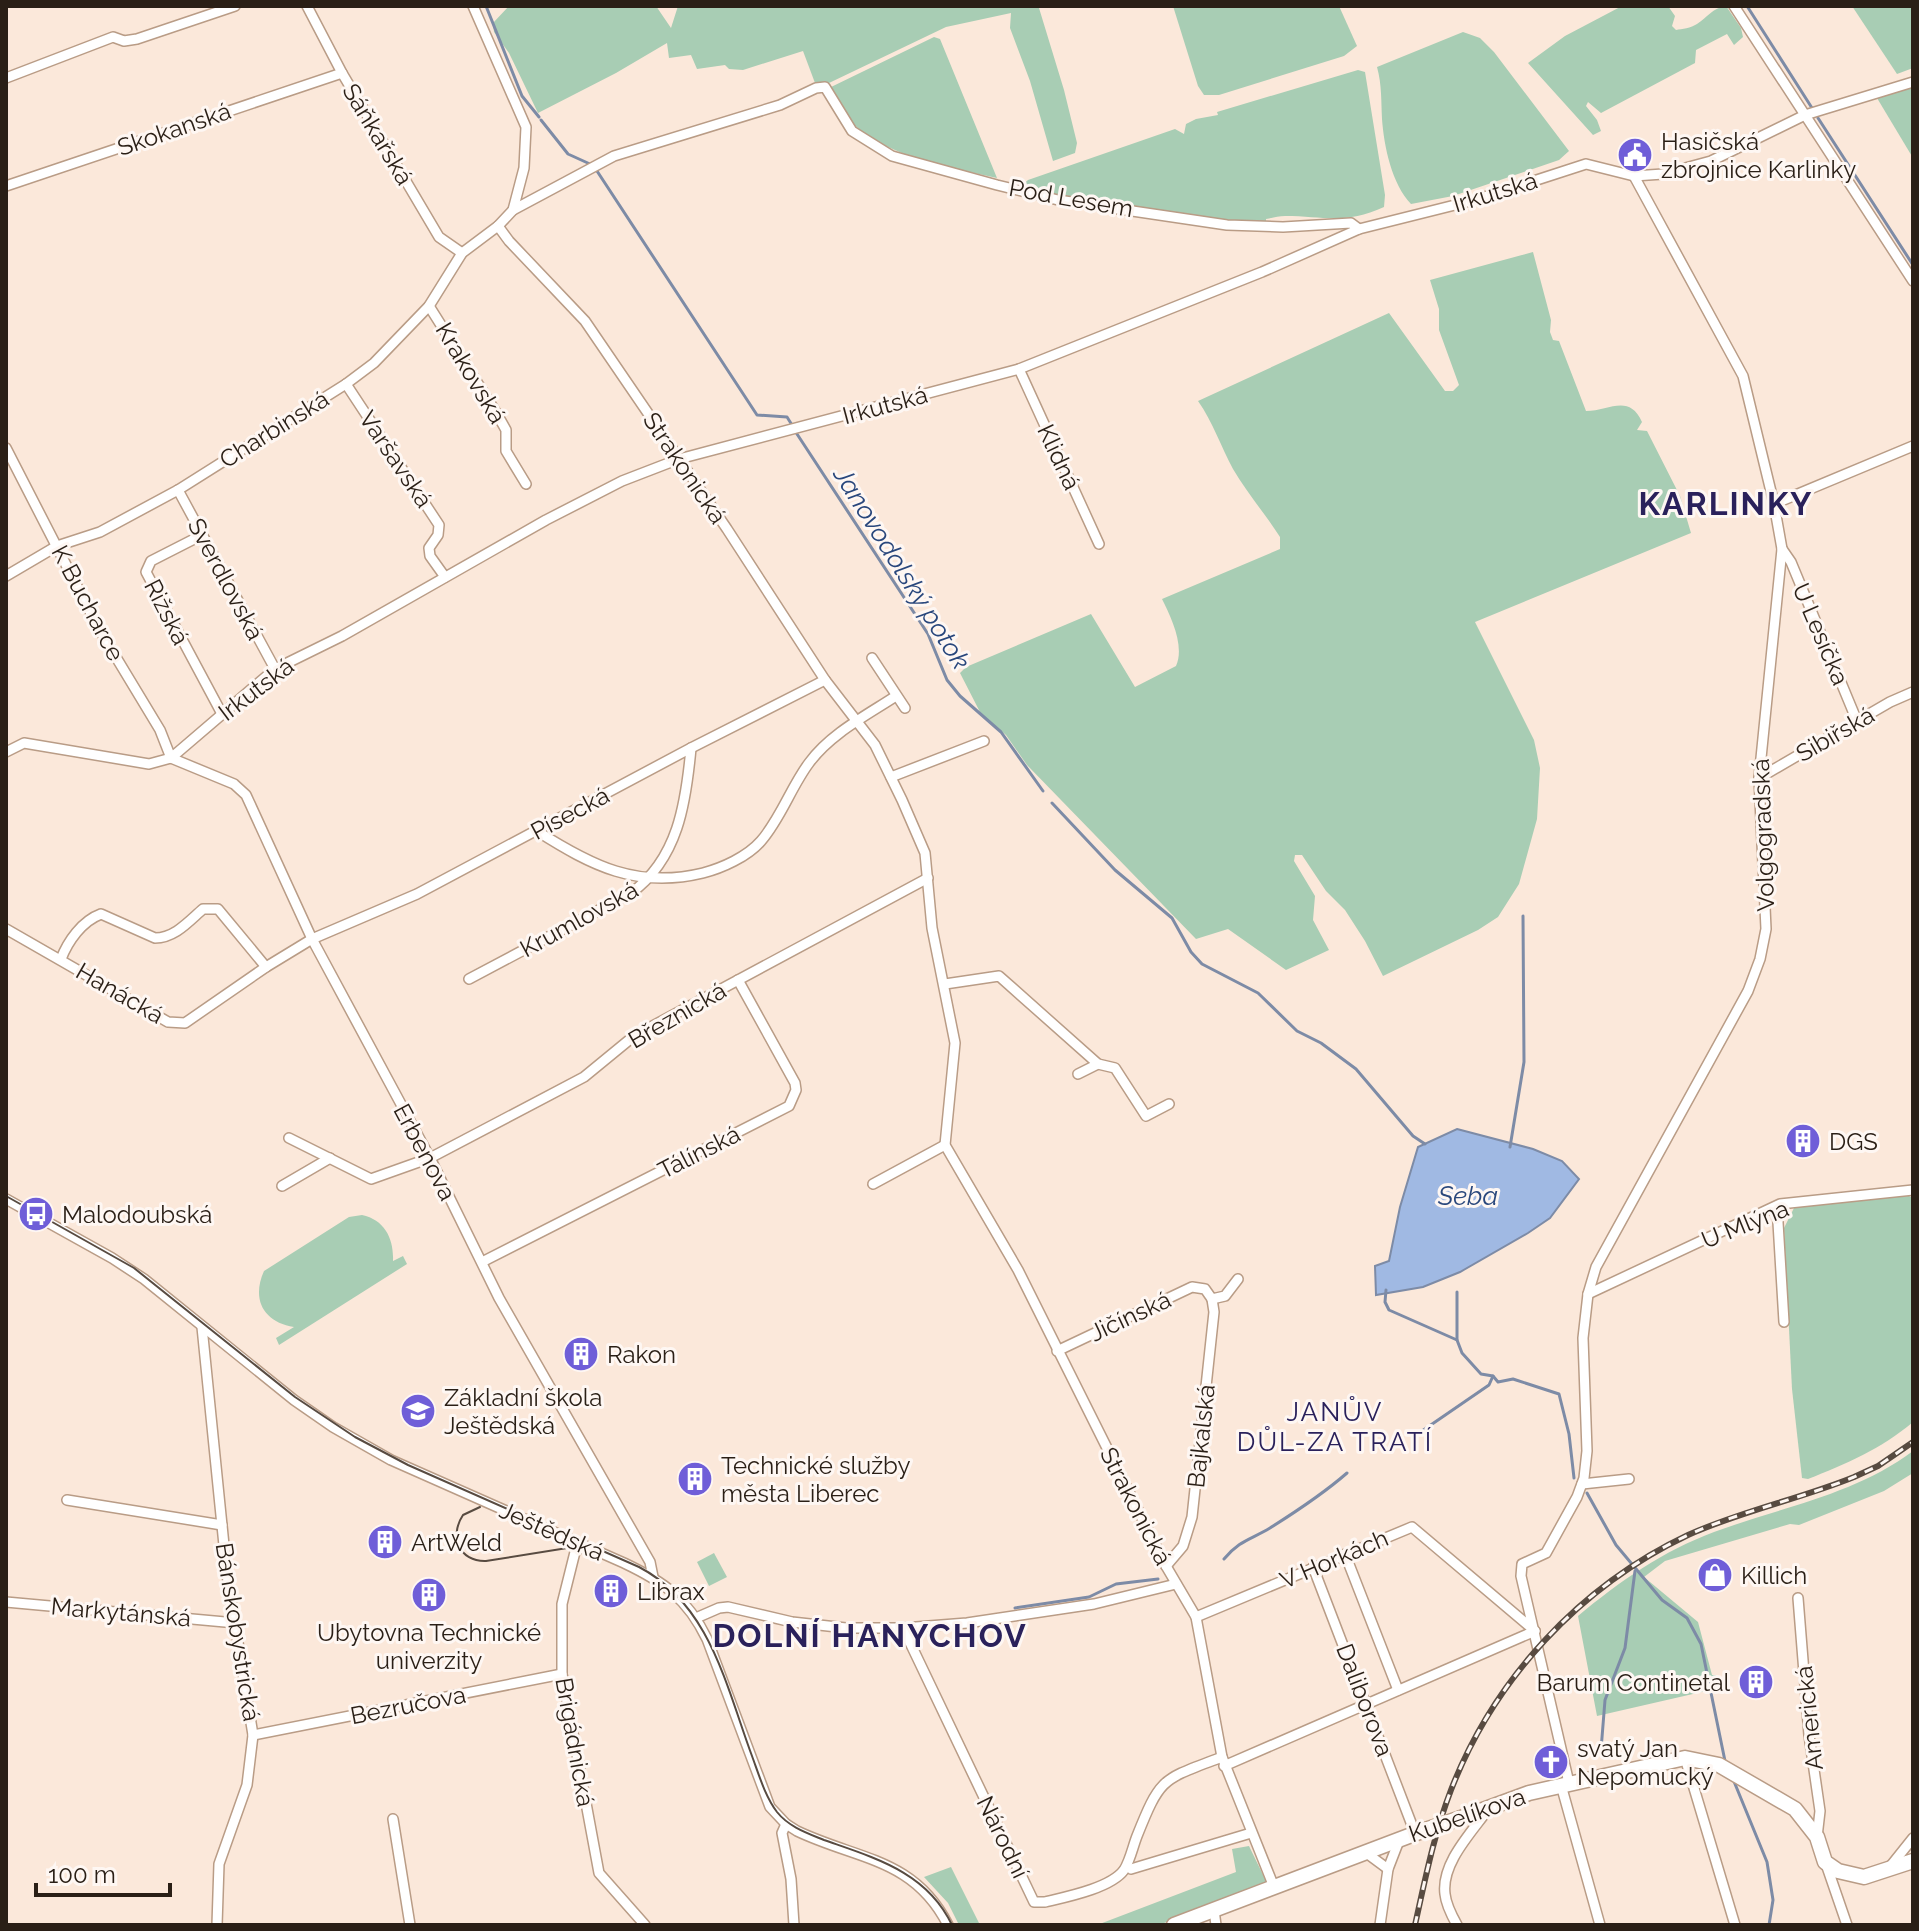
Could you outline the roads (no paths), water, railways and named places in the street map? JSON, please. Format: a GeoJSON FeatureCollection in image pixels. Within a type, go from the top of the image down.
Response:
{"type":"FeatureCollection","features":[{"type":"Feature","properties":{"kind":"street"},"geometry":{"type":"LineString","coordinates":[[6,78],[113,37],[124,41],[137,39],[235,6]]}},
{"type":"Feature","properties":{"kind":"street","name":"Sáňkařská"},"geometry":{"type":"LineString","coordinates":[[307,6],[342,73],[439,237],[462,253]]}},
{"type":"Feature","properties":{"kind":"street"},"geometry":{"type":"LineString","coordinates":[[473,6],[526,127],[524,168],[513,210]]}},
{"type":"Feature","properties":{"kind":"street"},"geometry":{"type":"LineString","coordinates":[[1734,6],[1913,281]]}},
{"type":"Feature","properties":{"kind":"street","name":"Skokanská"},"geometry":{"type":"LineString","coordinates":[[6,186],[342,73]]}},
{"type":"Feature","properties":{"kind":"street","name":"Irkutská"},"geometry":{"type":"LineString","coordinates":[[171,758],[275,669],[342,636],[546,520],[622,481],[679,459],[1019,369],[1262,272],[1359,229],[1475,200],[1586,164],[1634,176],[1663,174],[1711,161],[1805,115],[1913,82]]}},
{"type":"Feature","properties":{"kind":"street","name":"Pod Lesem"},"geometry":{"type":"LineString","coordinates":[[513,210],[614,156],[780,105],[816,88],[825,87],[852,131],[892,156],[997,185],[1058,200],[1227,225],[1283,227],[1351,223],[1359,229]]}},
{"type":"Feature","properties":{"kind":"street","name":"Volgogradská"},"geometry":{"type":"LineString","coordinates":[[1600,1925],[1565,1784],[1521,1576],[1522,1564],[1546,1553],[1582,1484],[1587,1451],[1583,1338],[1588,1294],[1596,1267],[1748,991],[1760,959],[1766,929],[1766,906],[1759,778],[1782,549],[1743,376],[1634,176]]}},
{"type":"Feature","properties":{"kind":"street","name":"Charbinská"},"geometry":{"type":"LineString","coordinates":[[6,576],[57,546],[100,532],[178,490],[346,384],[374,363],[429,306],[462,253],[498,226],[513,210]]}},
{"type":"Feature","properties":{"kind":"street","name":"Strakonická"},"geometry":{"type":"LineString","coordinates":[[498,226],[585,321],[825,680],[875,745],[891,777],[925,853],[932,928],[955,1043],[945,1145],[1018,1270],[1166,1566],[1196,1617],[1223,1762],[1274,1887]]}},
{"type":"Feature","properties":{"kind":"street","name":"Krakovská"},"geometry":{"type":"LineString","coordinates":[[429,306],[457,346],[506,430],[506,451],[526,484]]}},
{"type":"Feature","properties":{"kind":"street","name":"Klidná"},"geometry":{"type":"LineString","coordinates":[[1019,369],[1099,544]]}},
{"type":"Feature","properties":{"kind":"street","name":"Varšavská"},"geometry":{"type":"LineString","coordinates":[[346,384],[439,525],[438,535],[429,548],[430,556],[445,577]]}},
{"type":"Feature","properties":{"kind":"street"},"geometry":{"type":"LineString","coordinates":[[1774,504],[1913,446]]}},
{"type":"Feature","properties":{"kind":"street","name":"K Bucharce"},"geometry":{"type":"LineString","coordinates":[[6,448],[99,629],[160,730],[171,758]]}},
{"type":"Feature","properties":{"kind":"street","name":"Sverdlovská"},"geometry":{"type":"LineString","coordinates":[[178,490],[275,669]]}},
{"type":"Feature","properties":{"kind":"street","name":"Rižská"},"geometry":{"type":"LineString","coordinates":[[202,535],[151,561],[146,572],[222,714]]}},
{"type":"Feature","properties":{"kind":"street","name":"U Lesíčka"},"geometry":{"type":"LineString","coordinates":[[1782,549],[1791,562],[1857,721]]}},
{"type":"Feature","properties":{"kind":"street"},"geometry":{"type":"LineString","coordinates":[[872,658],[905,708]]}},
{"type":"Feature","properties":{"kind":"street","name":"Písecká"},"geometry":{"type":"LineString","coordinates":[[312,939],[417,894],[825,680]]}},
{"type":"Feature","properties":{"kind":"street","name":"Sibiřská"},"geometry":{"type":"LineString","coordinates":[[1759,778],[1913,692]]}},
{"type":"Feature","properties":{"kind":"street"},"geometry":{"type":"LineString","coordinates":[[537,831],[609,871],[649,880],[674,880],[719,869],[760,843],[809,763],[827,744],[896,696]]}},
{"type":"Feature","properties":{"kind":"street"},"geometry":{"type":"LineString","coordinates":[[891,777],[984,741]]}},
{"type":"Feature","properties":{"kind":"street"},"geometry":{"type":"LineString","coordinates":[[6,752],[24,743],[149,764],[171,758]]}},
{"type":"Feature","properties":{"kind":"street","name":"Krumlovská"},"geometry":{"type":"LineString","coordinates":[[469,979],[631,893],[649,880],[671,843],[681,817],[691,748]]}},
{"type":"Feature","properties":{"kind":"street","name":"Erbenova"},"geometry":{"type":"LineString","coordinates":[[171,758],[234,784],[246,795],[312,939],[551,1392],[650,1562],[653,1577]]}},
{"type":"Feature","properties":{"kind":"street","name":"Březnická"},"geometry":{"type":"LineString","coordinates":[[289,1138],[371,1179],[430,1158],[584,1077],[634,1036],[928,878]]}},
{"type":"Feature","properties":{"kind":"street"},"geometry":{"type":"LineString","coordinates":[[61,959],[68,941],[94,916],[101,914],[155,938],[162,938],[209,908],[218,909],[266,967]]}},
{"type":"Feature","properties":{"kind":"street","name":"Hanácká"},"geometry":{"type":"LineString","coordinates":[[6,929],[168,1022],[177,1023],[185,1023],[199,1015],[266,967],[312,939]]}},
{"type":"Feature","properties":{"kind":"street"},"geometry":{"type":"LineString","coordinates":[[945,984],[999,976],[1098,1064],[1115,1068],[1146,1116],[1169,1104]]}},
{"type":"Feature","properties":{"kind":"street","name":"Tálínská"},"geometry":{"type":"LineString","coordinates":[[482,1262],[789,1106],[796,1090],[795,1083],[738,980]]}},
{"type":"Feature","properties":{"kind":"street"},"geometry":{"type":"LineString","coordinates":[[1078,1074],[1098,1064]]}},
{"type":"Feature","properties":{"kind":"street"},"geometry":{"type":"LineString","coordinates":[[873,1184],[945,1145]]}},
{"type":"Feature","properties":{"kind":"street"},"geometry":{"type":"LineString","coordinates":[[282,1186],[330,1158]]}},
{"type":"Feature","properties":{"kind":"street","name":"U Mlýna"},"geometry":{"type":"LineString","coordinates":[[1588,1294],[1777,1206],[1913,1190]]}},
{"type":"Feature","properties":{"kind":"street","name":"Ještědská"},"geometry":{"type":"LineString","coordinates":[[6,1199],[144,1279],[294,1400],[333,1427],[391,1460],[653,1577],[673,1590],[696,1618],[707,1639],[770,1807],[786,1824],[811,1838],[882,1863],[913,1879],[934,1900],[948,1925]]}},
{"type":"Feature","properties":{"kind":"street"},"geometry":{"type":"LineString","coordinates":[[1777,1206],[1784,1322]]}},
{"type":"Feature","properties":{"kind":"street"},"geometry":{"type":"LineString","coordinates":[[1212,1299],[1225,1296],[1238,1279]]}},
{"type":"Feature","properties":{"kind":"street","name":"Jičínská"},"geometry":{"type":"LineString","coordinates":[[1057,1351],[1192,1287],[1205,1289],[1212,1299]]}},
{"type":"Feature","properties":{"kind":"street","name":"Bajkalská"},"geometry":{"type":"LineString","coordinates":[[1166,1566],[1183,1546],[1192,1517],[1214,1312],[1212,1299]]}},
{"type":"Feature","properties":{"kind":"street","name":"Bánskobystrická"},"geometry":{"type":"LineString","coordinates":[[202,1327],[222,1525],[253,1735],[247,1785],[219,1864],[217,1925]]}},
{"type":"Feature","properties":{"kind":"street"},"geometry":{"type":"LineString","coordinates":[[1582,1484],[1629,1479]]}},
{"type":"Feature","properties":{"kind":"street","name":"Bánskobystrická"},"geometry":{"type":"LineString","coordinates":[[67,1500],[222,1525]]}},
{"type":"Feature","properties":{"kind":"street","name":"V Horkách"},"geometry":{"type":"LineString","coordinates":[[1196,1617],[1412,1527],[1535,1631]]}},
{"type":"Feature","properties":{"kind":"street","name":"Brigádnická"},"geometry":{"type":"LineString","coordinates":[[583,1545],[575,1552],[562,1604],[562,1674],[599,1873],[645,1925]]}},
{"type":"Feature","properties":{"kind":"street"},"geometry":{"type":"LineString","coordinates":[[1345,1554],[1398,1690]]}},
{"type":"Feature","properties":{"kind":"street","name":"Daliborova"},"geometry":{"type":"LineString","coordinates":[[1313,1567],[1418,1832]]}},
{"type":"Feature","properties":{"kind":"street"},"geometry":{"type":"LineString","coordinates":[[696,1618],[728,1607],[805,1624],[903,1628],[967,1623],[1094,1604],[1176,1584]]}},
{"type":"Feature","properties":{"kind":"street","name":"Americká"},"geometry":{"type":"LineString","coordinates":[[1798,1598],[1809,1735],[1820,1811],[1817,1837]]}},
{"type":"Feature","properties":{"kind":"street","name":"Markytánská"},"geometry":{"type":"LineString","coordinates":[[6,1602],[236,1623]]}},
{"type":"Feature","properties":{"kind":"street","name":"Národní"},"geometry":{"type":"LineString","coordinates":[[903,1628],[1034,1902],[1045,1902],[1108,1883],[1123,1871],[1154,1794],[1176,1775],[1223,1762],[1535,1631]]}},
{"type":"Feature","properties":{"kind":"street","name":"Bezručova"},"geometry":{"type":"LineString","coordinates":[[253,1735],[562,1674]]}},
{"type":"Feature","properties":{"kind":"street"},"geometry":{"type":"LineString","coordinates":[[1685,1758],[1735,1925]]}},
{"type":"Feature","properties":{"kind":"street","name":"Kubelíkova"},"geometry":{"type":"LineString","coordinates":[[1174,1925],[1215,1918],[1274,1887],[1529,1793],[1685,1758],[1719,1765],[1795,1809],[1817,1837],[1825,1862]]}},
{"type":"Feature","properties":{"kind":"street"},"geometry":{"type":"LineString","coordinates":[[1457,1925],[1445,1897],[1445,1880],[1452,1862],[1489,1808]]}},
{"type":"Feature","properties":{"kind":"street"},"geometry":{"type":"LineString","coordinates":[[393,1819],[410,1925]]}},
{"type":"Feature","properties":{"kind":"street"},"geometry":{"type":"LineString","coordinates":[[786,1824],[782,1833],[791,1879],[794,1925]]}},
{"type":"Feature","properties":{"kind":"street"},"geometry":{"type":"LineString","coordinates":[[1131,1869],[1251,1833]]}},
{"type":"Feature","properties":{"kind":"street"},"geometry":{"type":"LineString","coordinates":[[1380,1925],[1388,1869],[1400,1838]]}},
{"type":"Feature","properties":{"kind":"street"},"geometry":{"type":"LineString","coordinates":[[1889,1868],[1913,1838]]}},
{"type":"Feature","properties":{"kind":"street"},"geometry":{"type":"LineString","coordinates":[[1365,1852],[1388,1869]]}},
{"type":"Feature","properties":{"kind":"street"},"geometry":{"type":"LineString","coordinates":[[1825,1862],[1848,1875],[1864,1877],[1913,1861]]}},
{"type":"Feature","properties":{"kind":"street"},"geometry":{"type":"LineString","coordinates":[[1825,1862],[1847,1925]]}},
{"type":"Feature","properties":{"kind":"water","name":"Seba"},"geometry":{"type":"Polygon","coordinates":[[[1457,1129],[1533,1149],[1562,1161],[1579,1179],[1550,1218],[1460,1272],[1423,1287],[1376,1295],[1375,1266],[1389,1261],[1400,1207],[1418,1147],[1457,1129]]]}},
{"type":"Feature","properties":{"kind":"waterway","name":"Janovodolský potok"},"geometry":{"type":"LineString","coordinates":[[486,6],[522,96],[539,117]]}},
{"type":"Feature","properties":{"kind":"waterway"},"geometry":{"type":"LineString","coordinates":[[1747,6],[1812,108]]}},
{"type":"Feature","properties":{"kind":"waterway"},"geometry":{"type":"LineString","coordinates":[[1818,118],[1913,265]]}},
{"type":"Feature","properties":{"kind":"waterway","name":"Janovodolský potok"},"geometry":{"type":"LineString","coordinates":[[541,120],[568,154],[590,164]]}},
{"type":"Feature","properties":{"kind":"waterway","name":"Janovodolský potok"},"geometry":{"type":"LineString","coordinates":[[597,171],[757,415],[787,417],[792,425]]}},
{"type":"Feature","properties":{"kind":"waterway","name":"Janovodolský potok"},"geometry":{"type":"LineString","coordinates":[[797,434],[928,634],[947,680],[960,696],[1001,732],[1043,791]]}},
{"type":"Feature","properties":{"kind":"waterway","name":"Janovodolský potok"},"geometry":{"type":"LineString","coordinates":[[1052,803],[1115,870],[1172,918],[1191,952],[1202,964],[1258,993],[1297,1031],[1321,1043],[1356,1069],[1413,1136],[1425,1144]]}},
{"type":"Feature","properties":{"kind":"waterway"},"geometry":{"type":"LineString","coordinates":[[1510,1147],[1524,1062],[1523,916]]}},
{"type":"Feature","properties":{"kind":"waterway"},"geometry":{"type":"LineString","coordinates":[[1386,1290],[1385,1302],[1389,1310],[1457,1340]]}},
{"type":"Feature","properties":{"kind":"waterway","name":"Janovodolský potok"},"geometry":{"type":"LineString","coordinates":[[1457,1292],[1457,1340],[1462,1353],[1481,1374],[1493,1376],[1498,1382],[1513,1379],[1559,1394],[1569,1434],[1574,1478]]}},
{"type":"Feature","properties":{"kind":"waterway"},"geometry":{"type":"LineString","coordinates":[[1422,1431],[1489,1385],[1493,1376]]}},
{"type":"Feature","properties":{"kind":"waterway"},"geometry":{"type":"LineString","coordinates":[[1224,1559],[1240,1544],[1300,1509],[1347,1473]]}},
{"type":"Feature","properties":{"kind":"waterway","name":"Janovodolský potok"},"geometry":{"type":"LineString","coordinates":[[1587,1493],[1616,1545],[1662,1600],[1687,1618],[1701,1644],[1725,1761]]}},
{"type":"Feature","properties":{"kind":"waterway"},"geometry":{"type":"LineString","coordinates":[[1601,1750],[1605,1700],[1625,1648],[1635,1571]]}},
{"type":"Feature","properties":{"kind":"waterway"},"geometry":{"type":"LineString","coordinates":[[1015,1608],[1089,1597],[1116,1584],[1158,1579]]}},
{"type":"Feature","properties":{"kind":"waterway","name":"Janovodolský potok"},"geometry":{"type":"LineString","coordinates":[[1733,1779],[1767,1862],[1773,1900],[1769,1925]]}},
{"type":"Feature","properties":{"kind":"tram line"},"geometry":{"type":"LineString","coordinates":[[6,1196],[134,1268],[295,1397],[355,1437],[408,1465],[639,1567],[663,1583],[683,1602],[712,1649],[763,1785],[777,1812],[799,1829],[898,1869],[929,1892],[952,1925]]}},
{"type":"Feature","properties":{"kind":"tram line"},"geometry":{"type":"LineString","coordinates":[[480,1507],[463,1515],[457,1531],[463,1552],[477,1560],[586,1545]]}},
{"type":"Feature","properties":{"kind":"railway"},"geometry":{"type":"LineString","coordinates":[[1415,1925],[1440,1823],[1469,1749],[1516,1674],[1545,1640],[1611,1581],[1688,1535],[1854,1477],[1878,1466],[1913,1442]]}},
{"type":"Feature","properties":{"kind":"place","name":"Hasičská zbrojnice Karlinky"},"geometry":{"type":"Point","coordinates":[1635,155]}},
{"type":"Feature","properties":{"kind":"place","name":"DGS"},"geometry":{"type":"Point","coordinates":[1803,1141]}},
{"type":"Feature","properties":{"kind":"place","name":"Malodoubská"},"geometry":{"type":"Point","coordinates":[36,1214]}},
{"type":"Feature","properties":{"kind":"place","name":"Rakon"},"geometry":{"type":"Point","coordinates":[581,1354]}},
{"type":"Feature","properties":{"kind":"place","name":"Základní škola Ještědská"},"geometry":{"type":"Point","coordinates":[418,1411]}},
{"type":"Feature","properties":{"kind":"place","name":"Technické služby města Liberec"},"geometry":{"type":"Point","coordinates":[695,1479]}},
{"type":"Feature","properties":{"kind":"place","name":"ArtWeld"},"geometry":{"type":"Point","coordinates":[385,1542]}},
{"type":"Feature","properties":{"kind":"place","name":"Killich"},"geometry":{"type":"Point","coordinates":[1715,1575]}},
{"type":"Feature","properties":{"kind":"place","name":"Librax"},"geometry":{"type":"Point","coordinates":[611,1591]}},
{"type":"Feature","properties":{"kind":"place","name":"Ubytovna Technické univerzity"},"geometry":{"type":"Point","coordinates":[429,1595]}},
{"type":"Feature","properties":{"kind":"place","name":"Barum Continetal"},"geometry":{"type":"Point","coordinates":[1756,1682]}},
{"type":"Feature","properties":{"kind":"place","name":"svatý Jan Nepomucký"},"geometry":{"type":"Point","coordinates":[1551,1762]}},
{"type":"Feature","properties":{"kind":"district","name":"KARLINKY"},"geometry":{"type":"Point","coordinates":[1726,503]}},
{"type":"Feature","properties":{"kind":"district","name":"JANŮV DŮL-ZA TRATÍ"},"geometry":{"type":"Point","coordinates":[1335,1427]}},
{"type":"Feature","properties":{"kind":"district","name":"DOLNÍ HANYCHOV"},"geometry":{"type":"Point","coordinates":[870,1635]}}]}
